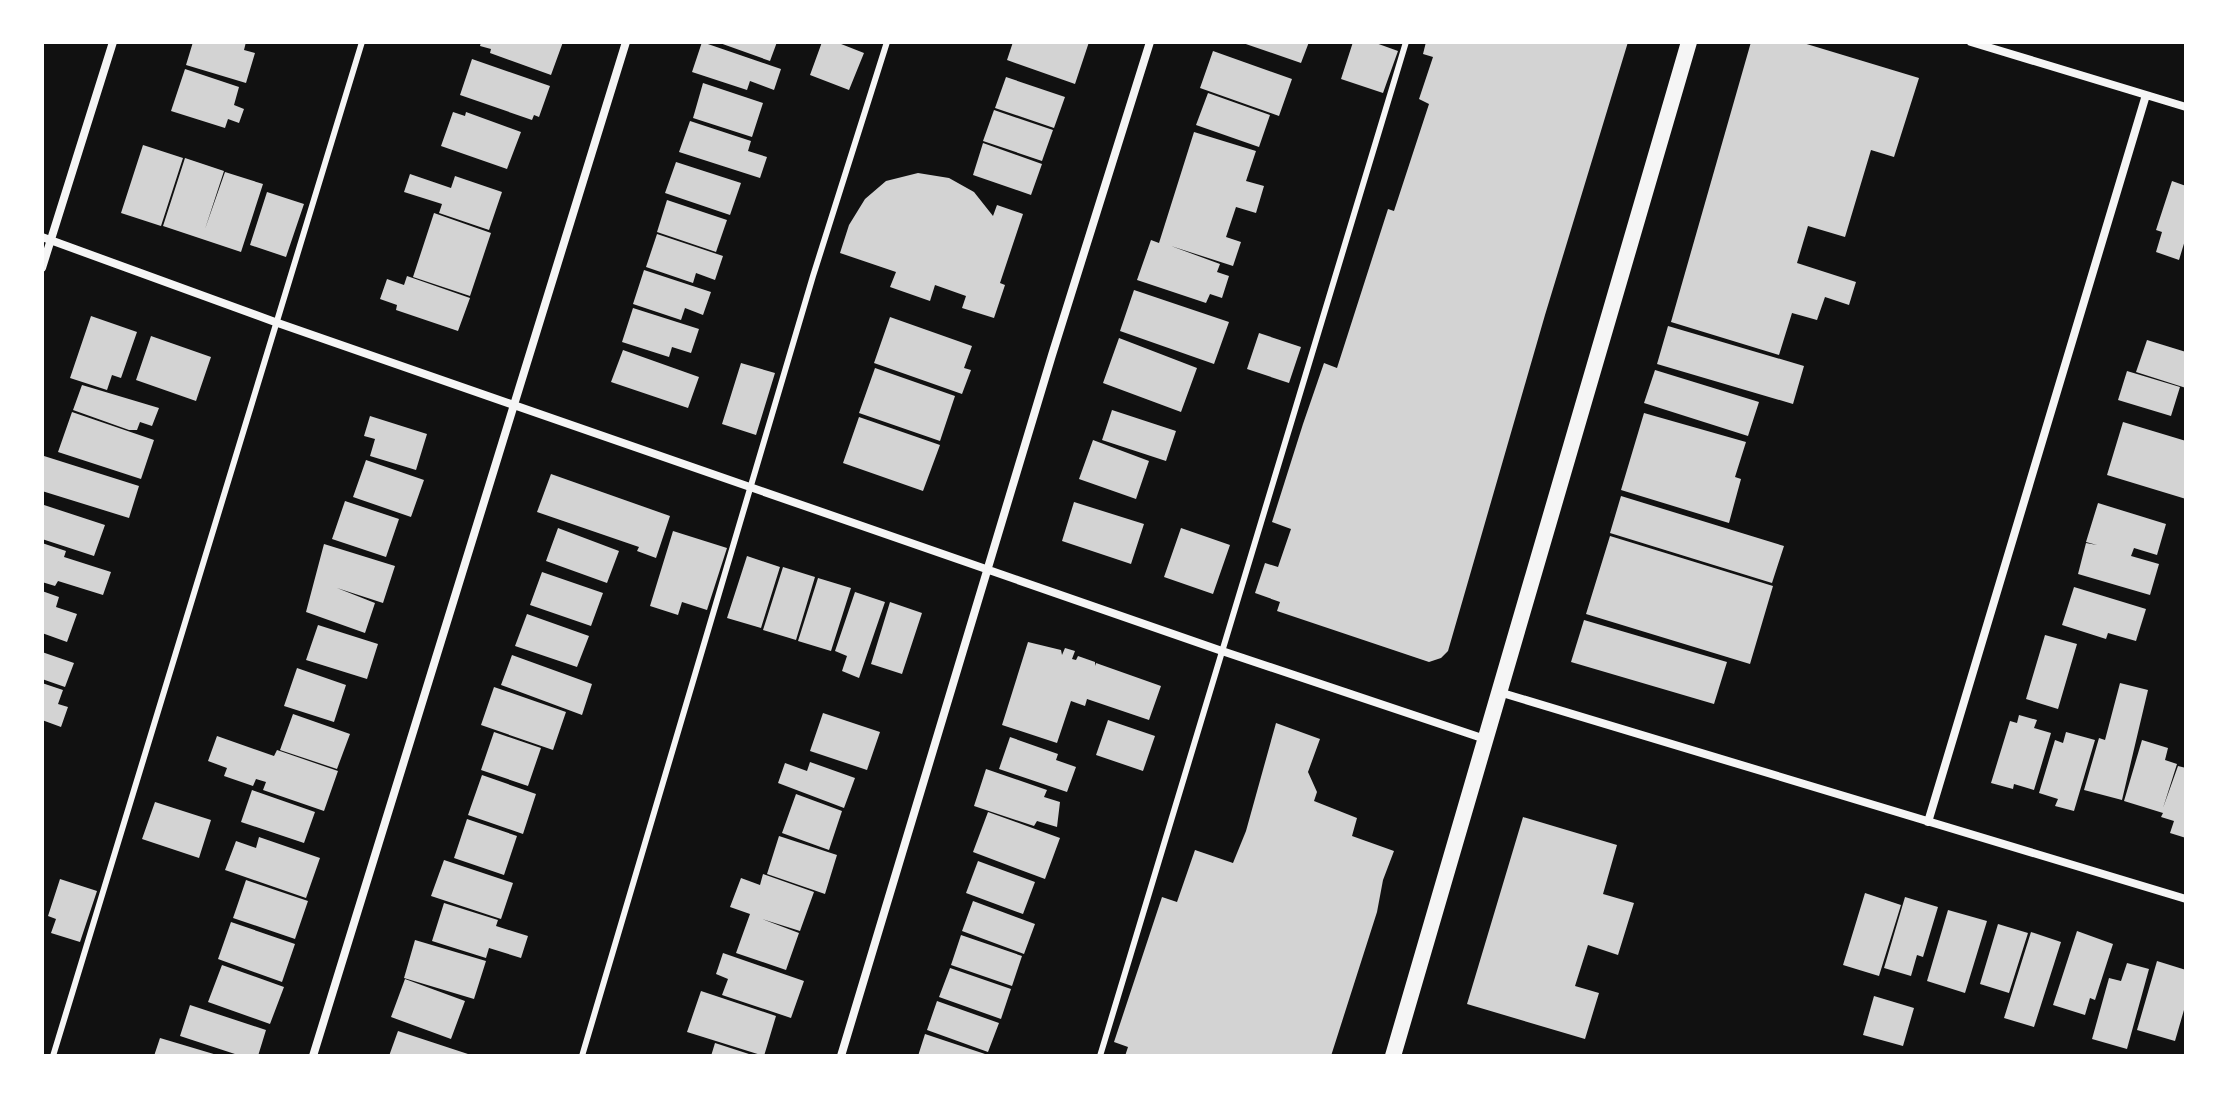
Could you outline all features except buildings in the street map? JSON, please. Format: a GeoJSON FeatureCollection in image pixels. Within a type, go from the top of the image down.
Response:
{"type":"FeatureCollection","features":[{"type":"Feature","properties":{"kind":"main road"},"geometry":{"type":"LineString","coordinates":[[1393,1056],[1689,42]]}},
{"type":"Feature","properties":{"kind":"street"},"geometry":{"type":"LineString","coordinates":[[42,268],[46,238],[113,42]]}},
{"type":"Feature","properties":{"kind":"street"},"geometry":{"type":"LineString","coordinates":[[313,1056],[626,42]]}},
{"type":"Feature","properties":{"kind":"street"},"geometry":{"type":"LineString","coordinates":[[841,1056],[1052,355],[1150,42]]}},
{"type":"Feature","properties":{"kind":"street"},"geometry":{"type":"LineString","coordinates":[[1971,42],[2186,107]]}},
{"type":"Feature","properties":{"kind":"street"},"geometry":{"type":"LineString","coordinates":[[1928,822],[2146,95]]}},
{"type":"Feature","properties":{"kind":"street"},"geometry":{"type":"LineString","coordinates":[[46,238],[275,322],[1222,651],[1485,739]]}},
{"type":"Feature","properties":{"kind":"street"},"geometry":{"type":"LineString","coordinates":[[1499,692],[2186,899]]}},
{"type":"Feature","properties":{"kind":"lane"},"geometry":{"type":"LineString","coordinates":[[53,1056],[362,42]]}},
{"type":"Feature","properties":{"kind":"lane"},"geometry":{"type":"LineString","coordinates":[[582,1056],[813,276],[887,42]]}},
{"type":"Feature","properties":{"kind":"lane"},"geometry":{"type":"LineString","coordinates":[[1100,1056],[1406,42]]}}]}
